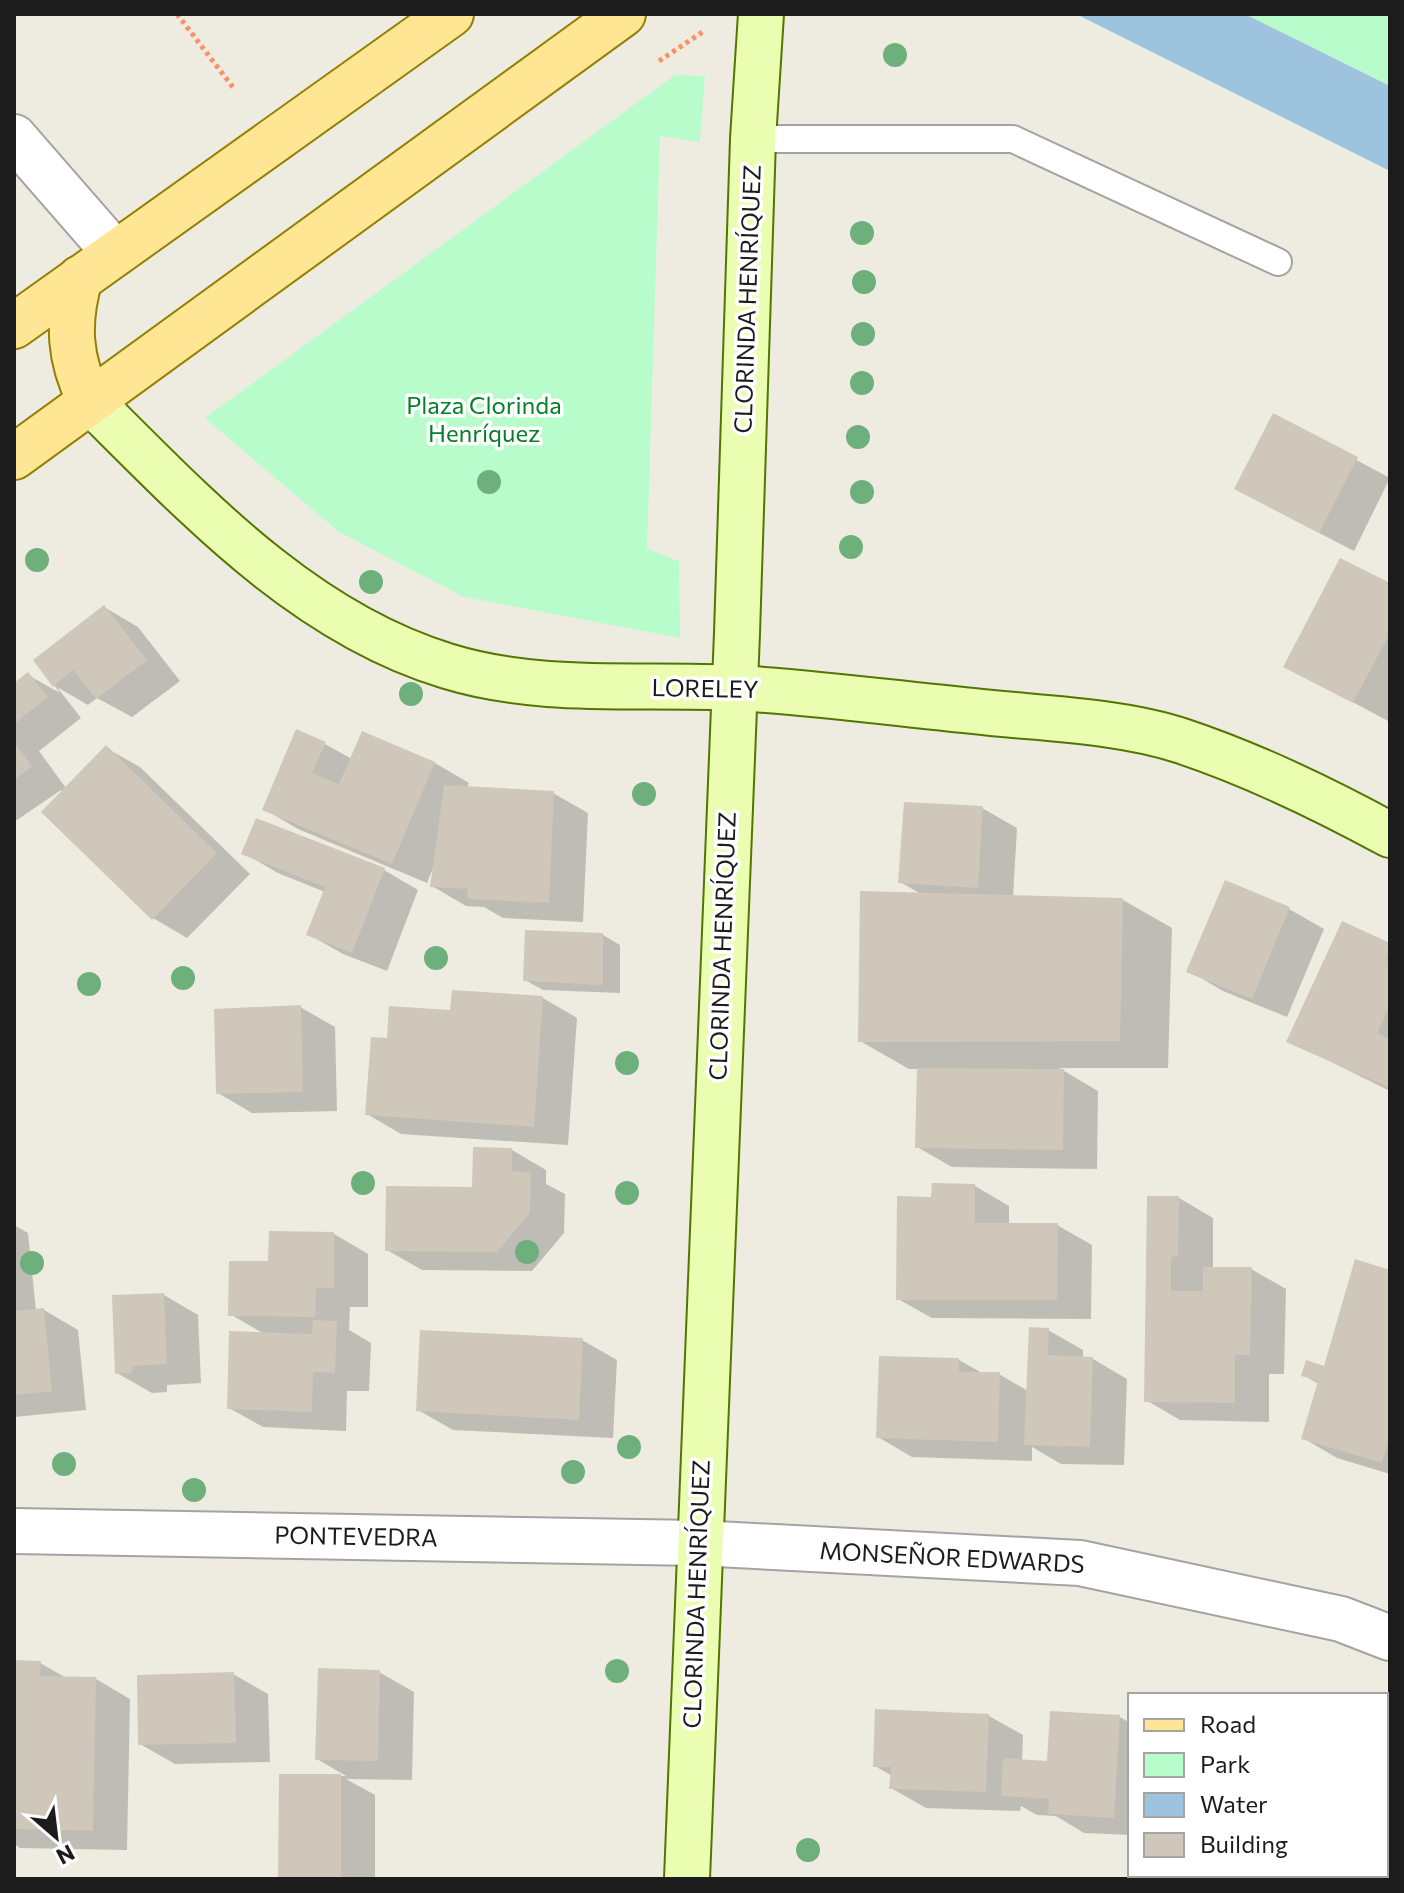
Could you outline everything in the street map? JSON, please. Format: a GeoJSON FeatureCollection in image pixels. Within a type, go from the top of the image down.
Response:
{"type":"FeatureCollection","features":[{"type":"Feature","properties":{"kind":"main road"},"geometry":{"type":"LineString","coordinates":[[14,326],[451,14]]}},
{"type":"Feature","properties":{"kind":"main road"},"geometry":{"type":"LineString","coordinates":[[14,457],[623,14]]}},
{"type":"Feature","properties":{"kind":"main road"},"geometry":{"type":"LineString","coordinates":[[80,278],[70,332],[73,360],[90,401]]}},
{"type":"Feature","properties":{"kind":"street","name":"CLORINDA HENRÍQUEZ"},"geometry":{"type":"LineString","coordinates":[[687,1879],[753,139],[761,14]]}},
{"type":"Feature","properties":{"kind":"street"},"geometry":{"type":"LineString","coordinates":[[14,137],[115,253]]}},
{"type":"Feature","properties":{"kind":"street","name":"LORELEY"},"geometry":{"type":"LineString","coordinates":[[90,401],[218,529],[352,626],[446,666],[517,680],[590,688],[734,688],[1088,723],[1179,740],[1273,777],[1390,835]]}},
{"type":"Feature","properties":{"kind":"street","name":"PONTEVEDRA"},"geometry":{"type":"LineString","coordinates":[[14,1531],[698,1543]]}},
{"type":"Feature","properties":{"kind":"street","name":"MONSEÑOR EDWARDS"},"geometry":{"type":"LineString","coordinates":[[698,1543],[1080,1563],[1341,1619],[1390,1638]]}},
{"type":"Feature","properties":{"kind":"lane"},"geometry":{"type":"LineString","coordinates":[[753,139],[1013,139],[1278,262]]}},
{"type":"Feature","properties":{"kind":"path"},"geometry":{"type":"LineString","coordinates":[[177,14],[235,90]]}},
{"type":"Feature","properties":{"kind":"path"},"geometry":{"type":"LineString","coordinates":[[652,66],[716,23]]}},
{"type":"Feature","properties":{"kind":"green space"},"geometry":{"type":"Polygon","coordinates":[[[1245,14],[1390,14],[1390,86],[1245,14]]]}},
{"type":"Feature","properties":{"kind":"green space","name":"Plaza Clorinda Henríquez"},"geometry":{"type":"Polygon","coordinates":[[[675,75],[705,76],[700,142],[660,136],[647,549],[679,561],[680,638],[464,597],[339,532],[205,418],[675,75]]]}},
{"type":"Feature","properties":{"kind":"water"},"geometry":{"type":"Polygon","coordinates":[[[1076,14],[1245,14],[1390,86],[1390,171],[1076,14]]]}},
{"type":"Feature","properties":{"kind":"building"},"geometry":{"type":"Polygon","coordinates":[[[1273,413],[1358,457],[1319,533],[1234,489],[1273,413]]]}},
{"type":"Feature","properties":{"kind":"building"},"geometry":{"type":"Polygon","coordinates":[[[1340,558],[1390,583],[1390,633],[1353,703],[1283,667],[1340,558]]]}},
{"type":"Feature","properties":{"kind":"building"},"geometry":{"type":"Polygon","coordinates":[[[104,605],[147,660],[96,699],[73,670],[53,687],[33,660],[104,605]]]}},
{"type":"Feature","properties":{"kind":"building"},"geometry":{"type":"Polygon","coordinates":[[[28,672],[48,697],[14,724],[14,683],[28,672]]]}},
{"type":"Feature","properties":{"kind":"building"},"geometry":{"type":"Polygon","coordinates":[[[296,729],[326,742],[312,773],[339,784],[362,731],[435,762],[392,864],[262,810],[296,729]]]}},
{"type":"Feature","properties":{"kind":"building"},"geometry":{"type":"Polygon","coordinates":[[[14,742],[32,766],[14,780],[14,742]]]}},
{"type":"Feature","properties":{"kind":"building"},"geometry":{"type":"Polygon","coordinates":[[[106,745],[217,853],[152,920],[41,812],[106,745]]]}},
{"type":"Feature","properties":{"kind":"building"},"geometry":{"type":"Polygon","coordinates":[[[444,785],[554,791],[549,903],[467,899],[468,889],[430,887],[444,785]]]}},
{"type":"Feature","properties":{"kind":"building"},"geometry":{"type":"Polygon","coordinates":[[[904,802],[983,806],[978,888],[898,883],[904,802]]]}},
{"type":"Feature","properties":{"kind":"building"},"geometry":{"type":"Polygon","coordinates":[[[256,818],[385,868],[352,953],[306,935],[325,887],[241,854],[256,818]]]}},
{"type":"Feature","properties":{"kind":"building"},"geometry":{"type":"Polygon","coordinates":[[[1225,880],[1290,907],[1252,999],[1186,972],[1225,880]]]}},
{"type":"Feature","properties":{"kind":"building"},"geometry":{"type":"Polygon","coordinates":[[[860,891],[1123,898],[1120,1041],[858,1042],[860,891]]]}},
{"type":"Feature","properties":{"kind":"building"},"geometry":{"type":"Polygon","coordinates":[[[1342,921],[1390,943],[1386,961],[1390,962],[1390,1005],[1377,1033],[1390,1039],[1390,1088],[1286,1042],[1342,921]]]}},
{"type":"Feature","properties":{"kind":"building"},"geometry":{"type":"Polygon","coordinates":[[[525,930],[603,933],[603,985],[523,981],[525,930]]]}},
{"type":"Feature","properties":{"kind":"building"},"geometry":{"type":"Polygon","coordinates":[[[452,990],[543,996],[534,1127],[365,1115],[371,1037],[387,1038],[389,1006],[450,1010],[452,990]]]}},
{"type":"Feature","properties":{"kind":"building"},"geometry":{"type":"Polygon","coordinates":[[[301,1005],[303,1092],[216,1094],[214,1009],[301,1005]]]}},
{"type":"Feature","properties":{"kind":"building"},"geometry":{"type":"Polygon","coordinates":[[[917,1068],[1064,1069],[1063,1150],[915,1148],[917,1068]]]}},
{"type":"Feature","properties":{"kind":"building"},"geometry":{"type":"Polygon","coordinates":[[[473,1147],[512,1148],[512,1171],[531,1172],[530,1213],[497,1252],[385,1251],[386,1186],[472,1187],[473,1147]]]}},
{"type":"Feature","properties":{"kind":"building"},"geometry":{"type":"Polygon","coordinates":[[[932,1183],[975,1184],[975,1223],[1058,1223],[1057,1300],[896,1300],[897,1196],[931,1197],[932,1183]]]}},
{"type":"Feature","properties":{"kind":"building"},"geometry":{"type":"Polygon","coordinates":[[[1147,1196],[1179,1196],[1178,1256],[1171,1257],[1171,1291],[1203,1291],[1203,1267],[1252,1267],[1250,1355],[1235,1355],[1235,1403],[1144,1402],[1147,1196]]]}},
{"type":"Feature","properties":{"kind":"building"},"geometry":{"type":"Polygon","coordinates":[[[269,1231],[334,1232],[334,1288],[316,1288],[315,1317],[228,1316],[229,1261],[268,1261],[269,1231]]]}},
{"type":"Feature","properties":{"kind":"building"},"geometry":{"type":"Polygon","coordinates":[[[1355,1259],[1390,1270],[1390,1435],[1382,1463],[1301,1439],[1318,1381],[1301,1376],[1306,1360],[1324,1366],[1355,1259]]]}},
{"type":"Feature","properties":{"kind":"building"},"geometry":{"type":"Polygon","coordinates":[[[164,1293],[167,1364],[133,1366],[132,1373],[115,1374],[112,1295],[164,1293]]]}},
{"type":"Feature","properties":{"kind":"building"},"geometry":{"type":"Polygon","coordinates":[[[44,1308],[52,1391],[14,1395],[14,1311],[44,1308]]]}},
{"type":"Feature","properties":{"kind":"building"},"geometry":{"type":"Polygon","coordinates":[[[313,1320],[337,1321],[335,1373],[313,1372],[312,1412],[227,1409],[229,1331],[312,1334],[313,1320]]]}},
{"type":"Feature","properties":{"kind":"building"},"geometry":{"type":"Polygon","coordinates":[[[1029,1327],[1049,1328],[1048,1355],[1093,1357],[1090,1447],[1024,1445],[1029,1327]]]}},
{"type":"Feature","properties":{"kind":"building"},"geometry":{"type":"Polygon","coordinates":[[[420,1330],[583,1338],[579,1420],[416,1411],[420,1330]]]}},
{"type":"Feature","properties":{"kind":"building"},"geometry":{"type":"Polygon","coordinates":[[[879,1356],[959,1358],[959,1372],[1000,1372],[998,1442],[876,1438],[879,1356]]]}},
{"type":"Feature","properties":{"kind":"building"},"geometry":{"type":"Polygon","coordinates":[[[14,1660],[41,1661],[40,1676],[96,1677],[93,1831],[14,1829],[14,1660]]]}},
{"type":"Feature","properties":{"kind":"building"},"geometry":{"type":"Polygon","coordinates":[[[318,1668],[380,1670],[378,1761],[315,1760],[318,1668]]]}},
{"type":"Feature","properties":{"kind":"building"},"geometry":{"type":"Polygon","coordinates":[[[234,1672],[236,1743],[138,1745],[137,1675],[234,1672]]]}},
{"type":"Feature","properties":{"kind":"building"},"geometry":{"type":"Polygon","coordinates":[[[875,1709],[989,1714],[986,1792],[889,1789],[891,1767],[873,1767],[875,1709]]]}},
{"type":"Feature","properties":{"kind":"building"},"geometry":{"type":"Polygon","coordinates":[[[1050,1711],[1120,1715],[1114,1818],[1048,1814],[1049,1799],[1001,1796],[1003,1758],[1047,1761],[1050,1711]]]}},
{"type":"Feature","properties":{"kind":"building"},"geometry":{"type":"Polygon","coordinates":[[[279,1774],[341,1774],[341,1879],[278,1879],[279,1774]]]}}]}
